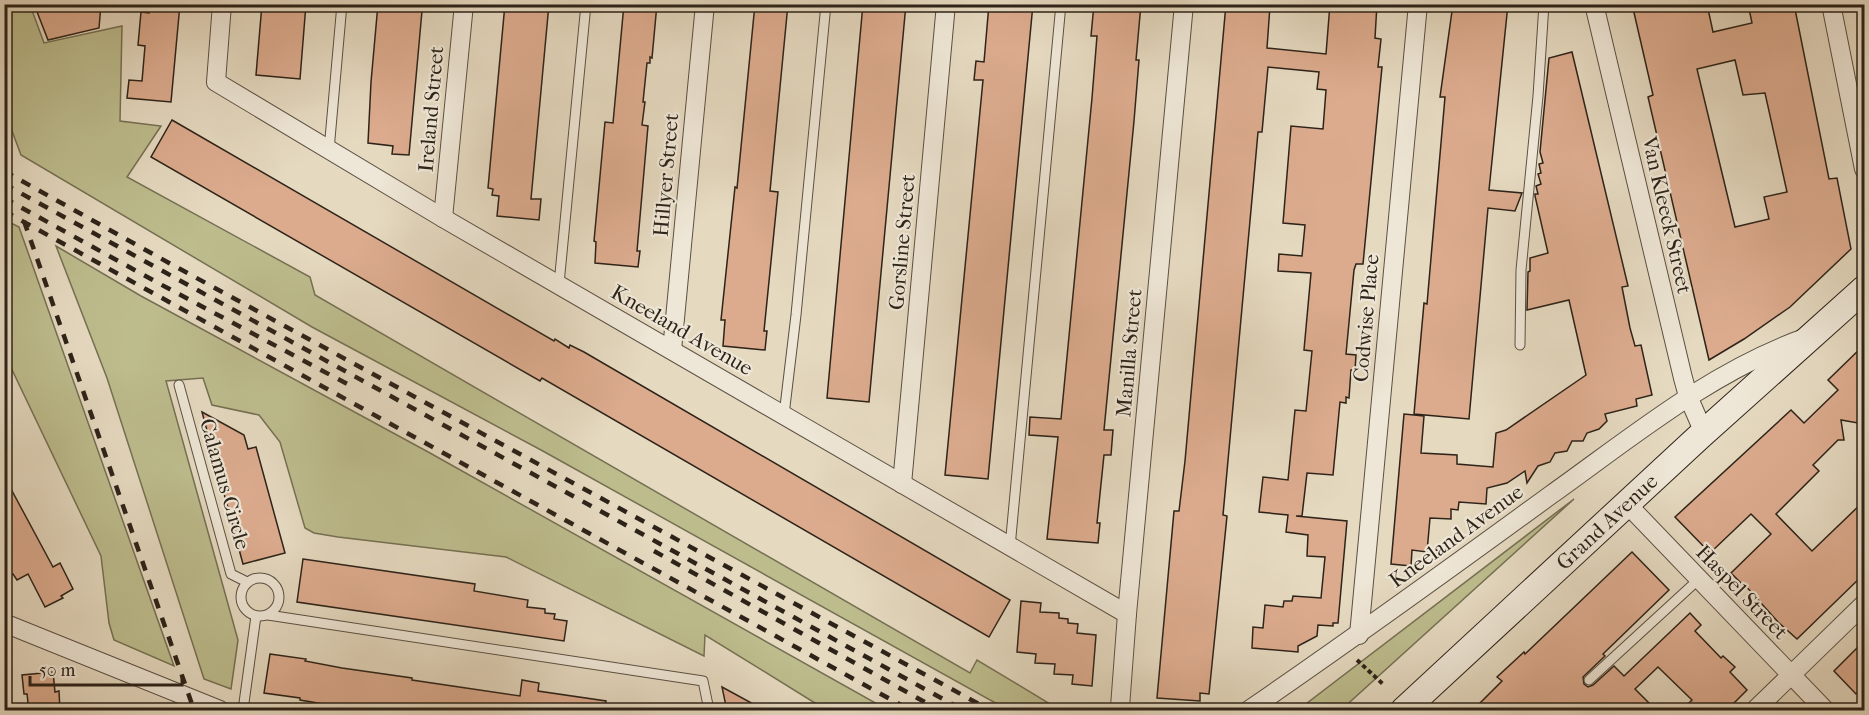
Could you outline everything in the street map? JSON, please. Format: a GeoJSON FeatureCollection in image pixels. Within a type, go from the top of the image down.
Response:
{"type":"FeatureCollection","features":[{"type":"Feature","properties":{"kind":"main road","name":"Grand Avenue"},"geometry":{"type":"LineString","coordinates":[[1404,711],[1704,433],[1864,289]]}},
{"type":"Feature","properties":{"kind":"street","name":"Kneeland Avenue"},"geometry":{"type":"LineString","coordinates":[[222,4],[216,82],[443,218],[1127,614]]}},
{"type":"Feature","properties":{"kind":"street","name":"Ireland Street"},"geometry":{"type":"LineString","coordinates":[[443,218],[464,4]]}},
{"type":"Feature","properties":{"kind":"street","name":"Hillyer Street"},"geometry":{"type":"LineString","coordinates":[[672,350],[705,4]]}},
{"type":"Feature","properties":{"kind":"street","name":"Gorsline Street"},"geometry":{"type":"LineString","coordinates":[[902,484],[946,4]]}},
{"type":"Feature","properties":{"kind":"street","name":"Manilla Street"},"geometry":{"type":"LineString","coordinates":[[1122,709],[1127,614],[1184,4]]}},
{"type":"Feature","properties":{"kind":"street","name":"Codwise Place"},"geometry":{"type":"LineString","coordinates":[[1359,635],[1418,4]]}},
{"type":"Feature","properties":{"kind":"street","name":"Van Kleeck Street"},"geometry":{"type":"LineString","coordinates":[[1594,4],[1688,396],[1704,433]]}},
{"type":"Feature","properties":{"kind":"street"},"geometry":{"type":"LineString","coordinates":[[1831,4],[1864,169]]}},
{"type":"Feature","properties":{"kind":"street","name":"Grand Avenue"},"geometry":{"type":"LineString","coordinates":[[1688,396],[1769,351],[1812,335]]}},
{"type":"Feature","properties":{"kind":"street","name":"Kneeland Avenue"},"geometry":{"type":"LineString","coordinates":[[1249,711],[1359,635],[1688,396]]}},
{"type":"Feature","properties":{"kind":"street","name":"Haspel Street"},"geometry":{"type":"LineString","coordinates":[[1627,504],[1825,711]]}},
{"type":"Feature","properties":{"kind":"street"},"geometry":{"type":"LineString","coordinates":[[1755,711],[1864,604]]}},
{"type":"Feature","properties":{"kind":"street"},"geometry":{"type":"LineString","coordinates":[[4,622],[220,711]]}},
{"type":"Feature","properties":{"kind":"lane"},"geometry":{"type":"LineString","coordinates":[[329,150],[342,4]]}},
{"type":"Feature","properties":{"kind":"lane"},"geometry":{"type":"LineString","coordinates":[[559,284],[586,4]]}},
{"type":"Feature","properties":{"kind":"lane"},"geometry":{"type":"LineString","coordinates":[[784,415],[826,4]]}},
{"type":"Feature","properties":{"kind":"lane"},"geometry":{"type":"LineString","coordinates":[[1010,546],[1061,4]]}},
{"type":"Feature","properties":{"kind":"lane"},"geometry":{"type":"LineString","coordinates":[[1520,345],[1521,270],[1538,96],[1544,4]]}},
{"type":"Feature","properties":{"kind":"lane","name":"Calamus Circle"},"geometry":{"type":"LineString","coordinates":[[179,385],[231,574],[248,582]]}},
{"type":"Feature","properties":{"kind":"lane"},"geometry":{"type":"LineString","coordinates":[[268,615],[274,611],[280,595],[275,584],[264,578],[253,579],[243,587],[240,599],[245,610],[256,616],[268,615],[703,681],[709,711]]}},
{"type":"Feature","properties":{"kind":"lane"},"geometry":{"type":"LineString","coordinates":[[1589,680],[1699,579]]}},
{"type":"Feature","properties":{"kind":"lane"},"geometry":{"type":"LineString","coordinates":[[243,711],[256,616]]}},
{"type":"Feature","properties":{"kind":"path"},"geometry":{"type":"LineString","coordinates":[[1357,660],[1384,685]]}},
{"type":"Feature","properties":{"kind":"shaded area"},"geometry":{"type":"Polygon","coordinates":[[[5,4],[30,5],[44,43],[122,26],[120,121],[161,126],[127,177],[310,277],[315,295],[970,673],[977,660],[1060,710],[1008,710],[541,450],[312,327],[21,155],[5,112],[5,4]]]}},
{"type":"Feature","properties":{"kind":"shaded area"},"geometry":{"type":"Polygon","coordinates":[[[5,220],[19,227],[174,666],[114,640],[109,623],[101,556],[5,355],[5,220]]]}},
{"type":"Feature","properties":{"kind":"shaded area"},"geometry":{"type":"Polygon","coordinates":[[[56,246],[141,296],[430,453],[888,710],[816,710],[815,703],[705,635],[704,656],[506,557],[314,533],[305,528],[280,442],[259,415],[212,405],[203,378],[166,381],[238,640],[231,689],[204,679],[107,378],[56,246]]]}},
{"type":"Feature","properties":{"kind":"shaded area"},"geometry":{"type":"Polygon","coordinates":[[[1574,499],[1341,710],[1298,710],[1574,499]]]}},
{"type":"Feature","properties":{"kind":"building"},"geometry":{"type":"Polygon","coordinates":[[[34,4],[101,4],[99,28],[48,40],[34,4]]]}},
{"type":"Feature","properties":{"kind":"building"},"geometry":{"type":"Polygon","coordinates":[[[150,4],[180,4],[171,102],[127,98],[129,80],[142,81],[145,46],[138,45],[141,12],[149,13],[150,4]]]}},
{"type":"Feature","properties":{"kind":"building"},"geometry":{"type":"Polygon","coordinates":[[[262,4],[306,4],[300,79],[256,75],[262,4]]]}},
{"type":"Feature","properties":{"kind":"building"},"geometry":{"type":"Polygon","coordinates":[[[378,4],[417,4],[416,10],[422,11],[409,155],[392,154],[393,146],[368,143],[378,4]]]}},
{"type":"Feature","properties":{"kind":"building"},"geometry":{"type":"Polygon","coordinates":[[[505,4],[549,4],[531,199],[541,199],[539,220],[497,216],[499,196],[492,195],[493,189],[488,188],[505,4]]]}},
{"type":"Feature","properties":{"kind":"building"},"geometry":{"type":"Polygon","coordinates":[[[624,4],[657,4],[652,58],[650,57],[650,63],[647,63],[643,102],[645,102],[642,125],[648,126],[637,251],[640,251],[638,267],[595,263],[596,242],[594,241],[605,122],[613,123],[624,4]]]}},
{"type":"Feature","properties":{"kind":"building"},"geometry":{"type":"Polygon","coordinates":[[[755,4],[788,4],[770,191],[778,192],[764,331],[767,331],[765,350],[723,346],[725,320],[721,320],[755,4]]]}},
{"type":"Feature","properties":{"kind":"building"},"geometry":{"type":"Polygon","coordinates":[[[863,4],[906,4],[869,402],[827,398],[863,4]]]}},
{"type":"Feature","properties":{"kind":"building"},"geometry":{"type":"Polygon","coordinates":[[[989,4],[1033,4],[988,479],[945,475],[983,80],[974,80],[976,61],[984,62],[989,4]]]}},
{"type":"Feature","properties":{"kind":"building"},"geometry":{"type":"Polygon","coordinates":[[[1094,4],[1141,4],[1134,121],[1104,430],[1113,430],[1111,455],[1104,455],[1097,523],[1100,523],[1098,543],[1047,539],[1058,437],[1029,435],[1030,417],[1061,419],[1097,36],[1091,36],[1094,4]]]}},
{"type":"Feature","properties":{"kind":"building"},"geometry":{"type":"Polygon","coordinates":[[[1226,4],[1270,6],[1267,48],[1326,54],[1330,4],[1377,4],[1375,38],[1381,39],[1378,67],[1382,67],[1363,264],[1356,264],[1354,270],[1346,354],[1356,355],[1355,370],[1351,370],[1349,398],[1346,397],[1346,403],[1340,402],[1333,475],[1307,473],[1302,516],[1296,516],[1347,521],[1338,623],[1333,623],[1333,626],[1318,625],[1317,636],[1298,646],[1298,652],[1252,648],[1253,627],[1263,628],[1265,605],[1283,607],[1284,601],[1292,601],[1293,596],[1321,598],[1325,557],[1307,556],[1308,535],[1286,532],[1288,515],[1259,512],[1263,477],[1288,480],[1295,410],[1306,411],[1312,351],[1304,350],[1311,273],[1278,271],[1279,254],[1302,256],[1305,225],[1283,223],[1291,126],[1323,129],[1326,90],[1317,89],[1319,72],[1268,67],[1262,132],[1258,132],[1223,515],[1227,516],[1209,694],[1200,693],[1200,701],[1157,698],[1174,511],[1179,511],[1185,461],[1226,4]]]}},
{"type":"Feature","properties":{"kind":"building"},"geometry":{"type":"Polygon","coordinates":[[[1453,4],[1508,4],[1489,190],[1522,193],[1515,211],[1488,208],[1469,419],[1414,414],[1424,303],[1427,304],[1445,97],[1440,97],[1453,4]]]}},
{"type":"Feature","properties":{"kind":"building"},"geometry":{"type":"Polygon","coordinates":[[[1632,4],[1707,4],[1713,32],[1752,23],[1748,4],[1794,4],[1829,179],[1837,178],[1851,249],[1790,307],[1709,360],[1648,97],[1653,95],[1632,4]],[[1735,60],[1697,69],[1735,227],[1769,219],[1764,197],[1787,192],[1765,93],[1743,95],[1735,60]]]}},
{"type":"Feature","properties":{"kind":"building"},"geometry":{"type":"Polygon","coordinates":[[[1572,52],[1628,286],[1622,287],[1630,328],[1635,346],[1641,345],[1652,395],[1636,399],[1637,406],[1605,414],[1607,421],[1599,429],[1587,433],[1583,441],[1572,441],[1567,451],[1555,453],[1550,462],[1538,466],[1527,483],[1525,471],[1507,483],[1487,488],[1486,504],[1459,502],[1458,510],[1451,509],[1451,519],[1430,518],[1427,552],[1412,550],[1411,566],[1391,564],[1404,414],[1424,416],[1421,453],[1457,455],[1457,464],[1493,467],[1496,433],[1506,430],[1586,375],[1569,300],[1527,310],[1530,258],[1548,253],[1535,194],[1538,194],[1536,186],[1541,184],[1538,174],[1541,173],[1539,164],[1543,163],[1540,152],[1549,58],[1572,52]]]}},
{"type":"Feature","properties":{"kind":"building"},"geometry":{"type":"Polygon","coordinates":[[[172,120],[554,341],[555,339],[569,348],[570,345],[584,352],[1010,600],[989,637],[542,378],[540,381],[151,157],[172,120]]]}},
{"type":"Feature","properties":{"kind":"building"},"geometry":{"type":"Polygon","coordinates":[[[1864,345],[1864,416],[1858,423],[1841,420],[1844,440],[1838,440],[1813,465],[1819,471],[1776,514],[1812,551],[1864,501],[1864,574],[1797,639],[1731,573],[1771,534],[1751,514],[1710,553],[1675,517],[1791,410],[1804,423],[1838,390],[1828,380],[1864,345]]]}},
{"type":"Feature","properties":{"kind":"building"},"geometry":{"type":"Polygon","coordinates":[[[202,412],[244,435],[248,449],[256,447],[285,553],[243,564],[202,412]]]}},
{"type":"Feature","properties":{"kind":"building"},"geometry":{"type":"Polygon","coordinates":[[[4,476],[53,567],[60,563],[73,589],[61,596],[63,598],[45,607],[28,574],[17,580],[13,574],[10,576],[4,567],[4,476]]]}},
{"type":"Feature","properties":{"kind":"building"},"geometry":{"type":"Polygon","coordinates":[[[1632,552],[1669,590],[1603,654],[1605,656],[1583,677],[1584,684],[1588,687],[1593,685],[1614,666],[1624,676],[1690,613],[1701,625],[1695,631],[1721,658],[1723,656],[1735,667],[1730,672],[1747,690],[1726,711],[1681,711],[1692,700],[1658,667],[1635,689],[1657,711],[1472,711],[1502,681],[1497,677],[1524,652],[1525,654],[1632,552]]]}},
{"type":"Feature","properties":{"kind":"building"},"geometry":{"type":"Polygon","coordinates":[[[303,559],[475,584],[474,591],[528,600],[527,607],[545,609],[545,613],[555,614],[554,619],[567,621],[564,641],[297,602],[303,559]]]}},
{"type":"Feature","properties":{"kind":"building"},"geometry":{"type":"Polygon","coordinates":[[[1021,601],[1041,603],[1040,612],[1059,613],[1059,618],[1068,619],[1068,623],[1078,624],[1077,633],[1096,635],[1092,686],[1072,684],[1073,675],[1054,674],[1055,664],[1035,663],[1036,654],[1017,652],[1021,601]]]}},
{"type":"Feature","properties":{"kind":"building"},"geometry":{"type":"Polygon","coordinates":[[[1864,641],[1864,686],[1856,694],[1834,671],[1864,641]]]}},
{"type":"Feature","properties":{"kind":"building"},"geometry":{"type":"Polygon","coordinates":[[[270,654],[306,659],[305,661],[342,668],[412,678],[412,680],[520,696],[522,680],[539,683],[538,691],[606,701],[605,711],[329,709],[329,705],[264,693],[270,654]]]}},
{"type":"Feature","properties":{"kind":"building"},"geometry":{"type":"Polygon","coordinates":[[[53,672],[55,692],[59,691],[60,711],[29,711],[22,675],[53,672]]]}},
{"type":"Feature","properties":{"kind":"building"},"geometry":{"type":"Polygon","coordinates":[[[722,687],[766,711],[727,711],[722,687]]]}},
{"type":"Feature","properties":{"kind":"railway"},"geometry":{"type":"LineString","coordinates":[[4,171],[990,710]]}},
{"type":"Feature","properties":{"kind":"railway"},"geometry":{"type":"LineString","coordinates":[[4,184],[963,710]]}},
{"type":"Feature","properties":{"kind":"railway"},"geometry":{"type":"LineString","coordinates":[[4,198],[351,386]]}},
{"type":"Feature","properties":{"kind":"railway"},"geometry":{"type":"LineString","coordinates":[[4,211],[910,710]]}},
{"type":"Feature","properties":{"kind":"railway"},"geometry":{"type":"LineString","coordinates":[[24,221],[194,710]]}},
{"type":"Feature","properties":{"kind":"railway"},"geometry":{"type":"LineString","coordinates":[[654,551],[939,710]]}}]}
